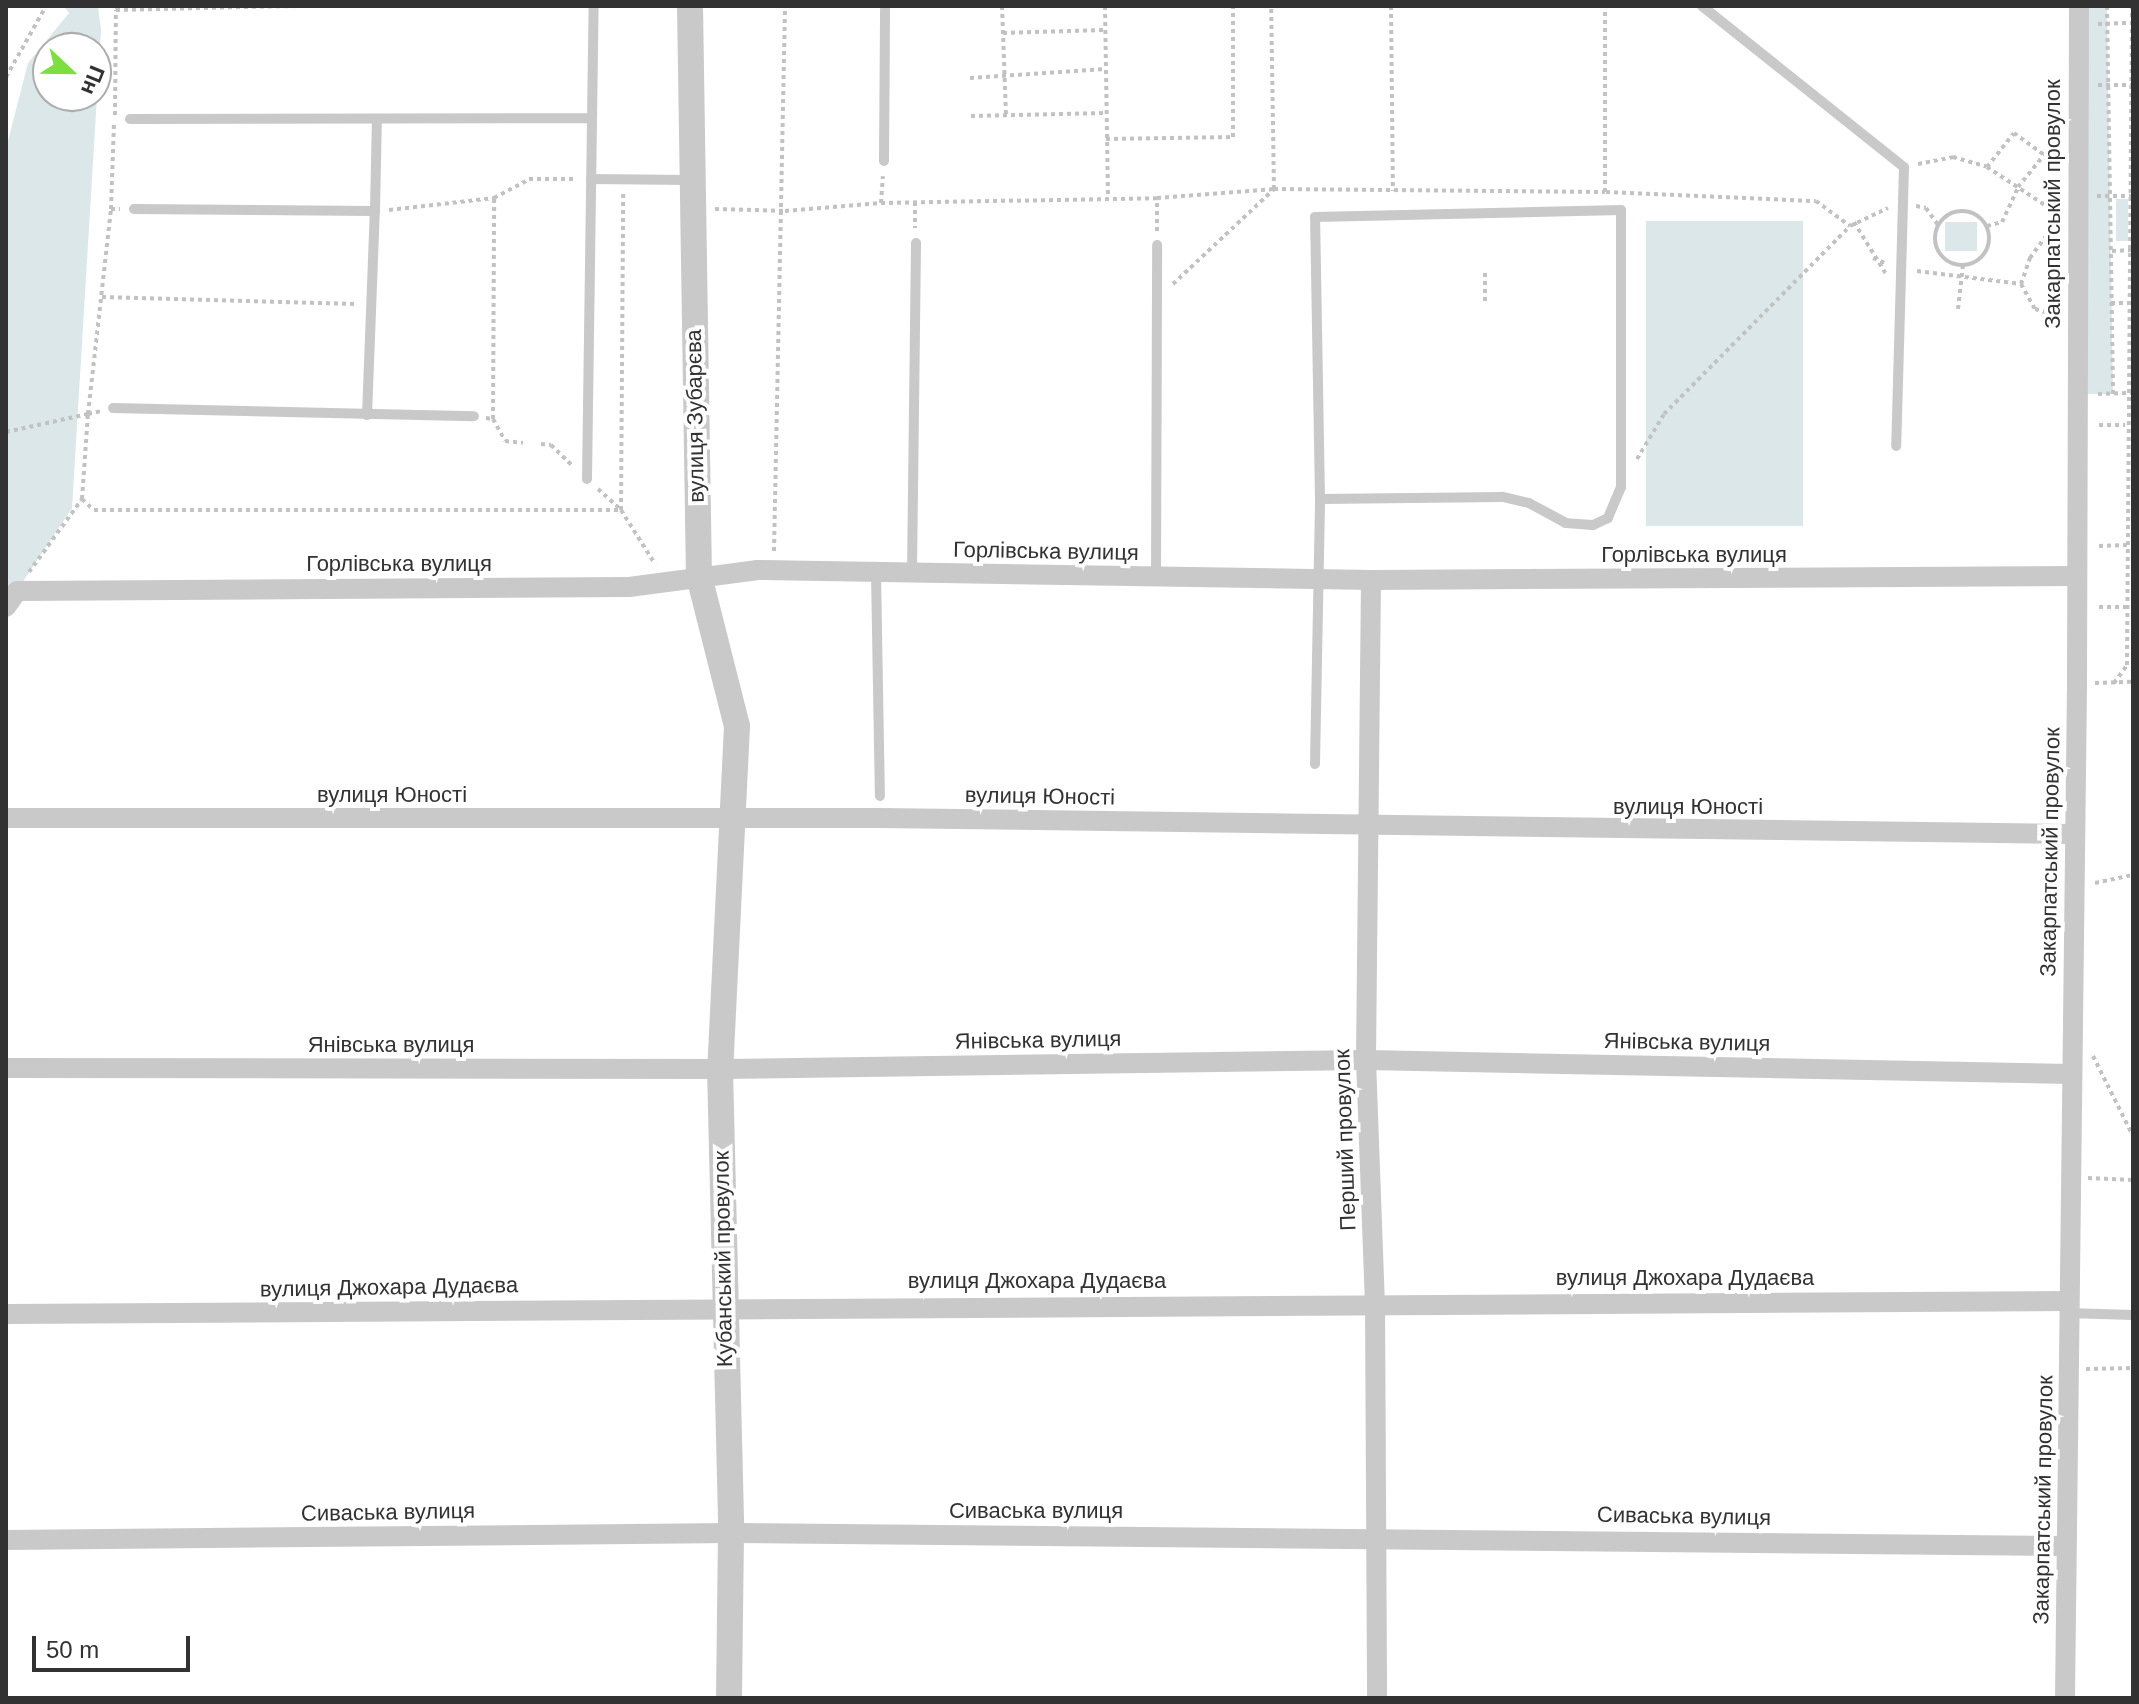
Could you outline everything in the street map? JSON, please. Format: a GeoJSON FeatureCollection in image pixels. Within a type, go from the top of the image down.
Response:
{"type":"FeatureCollection","features":[{"type":"Feature","properties":{"kind":"street","name":"вулиця Зубарєва"},"geometry":{"type":"LineString","coordinates":[[690,6],[690,180],[699,576],[708,628],[736,711],[732,820]]}},
{"type":"Feature","properties":{"kind":"street","name":"Закарпатський провулок"},"geometry":{"type":"LineString","coordinates":[[2065,1698],[2077,684],[2077,320],[2069,221],[2078,196],[2078,15]]}},
{"type":"Feature","properties":{"kind":"street","name":"Горлівська вулиця"},"geometry":{"type":"LineString","coordinates":[[11,599],[667,584],[699,576],[758,570],[1371,580],[2076,576]]}},
{"type":"Feature","properties":{"kind":"street","name":"Перший провулок"},"geometry":{"type":"LineString","coordinates":[[1371,580],[1366,1060],[1375,1302],[1377,1698]]}},
{"type":"Feature","properties":{"kind":"street","name":"вулиця Юності"},"geometry":{"type":"LineString","coordinates":[[6,818],[880,818],[1369,828],[2073,834]]}},
{"type":"Feature","properties":{"kind":"street","name":"Кубанський провулок"},"geometry":{"type":"LineString","coordinates":[[729,1698],[731,1533],[723,1308],[720,1069],[732,820]]}},
{"type":"Feature","properties":{"kind":"street","name":"Янівська вулиця"},"geometry":{"type":"LineString","coordinates":[[6,1068],[720,1069],[1366,1060],[2071,1074]]}},
{"type":"Feature","properties":{"kind":"street","name":"вулиця Джохара Дудаєва"},"geometry":{"type":"LineString","coordinates":[[6,1314],[1375,1302],[2068,1307]]}},
{"type":"Feature","properties":{"kind":"street","name":"Сиваська вулиця"},"geometry":{"type":"LineString","coordinates":[[6,1540],[731,1533],[1376,1536],[2066,1546]]}},
{"type":"Feature","properties":{"kind":"lane"},"geometry":{"type":"LineString","coordinates":[[587,479],[594,6]]}},
{"type":"Feature","properties":{"kind":"lane"},"geometry":{"type":"LineString","coordinates":[[884,161],[885,6]]}},
{"type":"Feature","properties":{"kind":"lane"},"geometry":{"type":"LineString","coordinates":[[1702,6],[1904,167],[1896,446]]}},
{"type":"Feature","properties":{"kind":"lane"},"geometry":{"type":"LineString","coordinates":[[130,119],[592,118]]}},
{"type":"Feature","properties":{"kind":"lane"},"geometry":{"type":"LineString","coordinates":[[367,415],[377,119]]}},
{"type":"Feature","properties":{"kind":"lane"},"geometry":{"type":"LineString","coordinates":[[591,179],[690,180]]}},
{"type":"Feature","properties":{"kind":"lane"},"geometry":{"type":"LineString","coordinates":[[134,209],[375,211]]}},
{"type":"Feature","properties":{"kind":"lane"},"geometry":{"type":"LineString","coordinates":[[1315,764],[1316,579],[1320,499],[1315,217],[1621,210],[1621,487],[1608,518],[1593,525],[1566,523],[1529,503],[1502,497],[1320,499]]}},
{"type":"Feature","properties":{"kind":"lane"},"geometry":{"type":"LineString","coordinates":[[912,572],[916,243]]}},
{"type":"Feature","properties":{"kind":"lane"},"geometry":{"type":"LineString","coordinates":[[1156,577],[1157,245]]}},
{"type":"Feature","properties":{"kind":"lane"},"geometry":{"type":"LineString","coordinates":[[113,408],[474,416]]}},
{"type":"Feature","properties":{"kind":"lane"},"geometry":{"type":"LineString","coordinates":[[876,573],[880,796]]}},
{"type":"Feature","properties":{"kind":"lane"},"geometry":{"type":"LineString","coordinates":[[2068,1307],[2133,1315]]}},
{"type":"Feature","properties":{"kind":"path"},"geometry":{"type":"LineString","coordinates":[[6,77],[46,6]]}},
{"type":"Feature","properties":{"kind":"path"},"geometry":{"type":"LineString","coordinates":[[11,599],[82,499],[88,414],[111,209],[118,8],[297,6]]}},
{"type":"Feature","properties":{"kind":"path"},"geometry":{"type":"LineString","coordinates":[[758,570],[772,558],[777,540],[785,211],[785,6]]}},
{"type":"Feature","properties":{"kind":"path"},"geometry":{"type":"LineString","coordinates":[[1002,6],[1006,115]]}},
{"type":"Feature","properties":{"kind":"path"},"geometry":{"type":"LineString","coordinates":[[1105,6],[1108,198]]}},
{"type":"Feature","properties":{"kind":"path"},"geometry":{"type":"LineString","coordinates":[[1106,139],[1233,137],[1233,6]]}},
{"type":"Feature","properties":{"kind":"path"},"geometry":{"type":"LineString","coordinates":[[1157,299],[1274,189],[1271,6]]}},
{"type":"Feature","properties":{"kind":"path"},"geometry":{"type":"LineString","coordinates":[[1391,6],[1393,191]]}},
{"type":"Feature","properties":{"kind":"path"},"geometry":{"type":"LineString","coordinates":[[1605,6],[1605,192]]}},
{"type":"Feature","properties":{"kind":"path"},"geometry":{"type":"LineString","coordinates":[[2107,6],[2113,394]]}},
{"type":"Feature","properties":{"kind":"path"},"geometry":{"type":"LineString","coordinates":[[2114,683],[2130,664],[2126,607],[2125,425],[2131,393],[2132,6]]}},
{"type":"Feature","properties":{"kind":"path"},"geometry":{"type":"LineString","coordinates":[[2078,15],[2107,24],[2132,23]]}},
{"type":"Feature","properties":{"kind":"path"},"geometry":{"type":"LineString","coordinates":[[1003,33],[1105,30]]}},
{"type":"Feature","properties":{"kind":"path"},"geometry":{"type":"LineString","coordinates":[[970,78],[1105,69]]}},
{"type":"Feature","properties":{"kind":"path"},"geometry":{"type":"LineString","coordinates":[[2078,84],[2131,85]]}},
{"type":"Feature","properties":{"kind":"path"},"geometry":{"type":"LineString","coordinates":[[971,116],[1106,113]]}},
{"type":"Feature","properties":{"kind":"path"},"geometry":{"type":"LineString","coordinates":[[1987,226],[2002,222],[2018,187],[2078,117]]}},
{"type":"Feature","properties":{"kind":"path"},"geometry":{"type":"LineString","coordinates":[[114,118],[130,119]]}},
{"type":"Feature","properties":{"kind":"path"},"geometry":{"type":"LineString","coordinates":[[1987,167],[2014,133],[2044,155]]}},
{"type":"Feature","properties":{"kind":"path"},"geometry":{"type":"LineString","coordinates":[[1904,167],[1953,157],[1987,167],[2069,221],[2030,258],[2021,284],[2035,309],[2077,320]]}},
{"type":"Feature","properties":{"kind":"path"},"geometry":{"type":"LineString","coordinates":[[881,203],[884,161]]}},
{"type":"Feature","properties":{"kind":"path"},"geometry":{"type":"LineString","coordinates":[[375,211],[494,198],[529,179],[591,179]]}},
{"type":"Feature","properties":{"kind":"path"},"geometry":{"type":"LineString","coordinates":[[623,180],[621,510],[667,584]]}},
{"type":"Feature","properties":{"kind":"path"},"geometry":{"type":"LineString","coordinates":[[712,209],[785,211],[881,203],[1157,198],[1274,189],[1605,192],[1816,201],[1852,224],[1873,258]]}},
{"type":"Feature","properties":{"kind":"path"},"geometry":{"type":"LineString","coordinates":[[2078,196],[2131,196]]}},
{"type":"Feature","properties":{"kind":"path"},"geometry":{"type":"LineString","coordinates":[[494,198],[493,419],[505,441],[523,443]]}},
{"type":"Feature","properties":{"kind":"path"},"geometry":{"type":"LineString","coordinates":[[1157,198],[1157,245]]}},
{"type":"Feature","properties":{"kind":"path"},"geometry":{"type":"LineString","coordinates":[[915,202],[916,243]]}},
{"type":"Feature","properties":{"kind":"path"},"geometry":{"type":"LineString","coordinates":[[1621,487],[1664,414],[1852,224],[1902,203],[1926,208],[1938,225]]}},
{"type":"Feature","properties":{"kind":"path"},"geometry":{"type":"LineString","coordinates":[[111,209],[134,209]]}},
{"type":"Feature","properties":{"kind":"path"},"geometry":{"type":"LineString","coordinates":[[1963,265],[1940,255],[1935,238],[1938,225],[1947,215],[1965,210],[1987,226]]}},
{"type":"Feature","properties":{"kind":"path"},"geometry":{"type":"LineString","coordinates":[[1963,265],[1985,253],[1987,226]]}},
{"type":"Feature","properties":{"kind":"path"},"geometry":{"type":"LineString","coordinates":[[2111,251],[2133,251]]}},
{"type":"Feature","properties":{"kind":"path"},"geometry":{"type":"LineString","coordinates":[[1958,309],[1963,265]]}},
{"type":"Feature","properties":{"kind":"path"},"geometry":{"type":"LineString","coordinates":[[1901,268],[1962,279],[2021,284]]}},
{"type":"Feature","properties":{"kind":"path"},"geometry":{"type":"LineString","coordinates":[[1485,270],[1485,301]]}},
{"type":"Feature","properties":{"kind":"path"},"geometry":{"type":"LineString","coordinates":[[101,297],[371,305]]}},
{"type":"Feature","properties":{"kind":"path"},"geometry":{"type":"LineString","coordinates":[[2111,303],[2132,303]]}},
{"type":"Feature","properties":{"kind":"path"},"geometry":{"type":"LineString","coordinates":[[2075,394],[2131,393]]}},
{"type":"Feature","properties":{"kind":"path"},"geometry":{"type":"LineString","coordinates":[[6,432],[113,408]]}},
{"type":"Feature","properties":{"kind":"path"},"geometry":{"type":"LineString","coordinates":[[474,416],[493,419]]}},
{"type":"Feature","properties":{"kind":"path"},"geometry":{"type":"LineString","coordinates":[[2099,425],[2125,425]]}},
{"type":"Feature","properties":{"kind":"path"},"geometry":{"type":"LineString","coordinates":[[2125,432],[2133,432]]}},
{"type":"Feature","properties":{"kind":"path"},"geometry":{"type":"LineString","coordinates":[[82,499],[94,510],[621,510]]}},
{"type":"Feature","properties":{"kind":"path"},"geometry":{"type":"LineString","coordinates":[[2099,546],[2133,545]]}},
{"type":"Feature","properties":{"kind":"path"},"geometry":{"type":"LineString","coordinates":[[2099,607],[2133,607]]}},
{"type":"Feature","properties":{"kind":"path"},"geometry":{"type":"LineString","coordinates":[[2077,684],[2133,682]]}},
{"type":"Feature","properties":{"kind":"path"},"geometry":{"type":"LineString","coordinates":[[2073,887],[2133,875]]}},
{"type":"Feature","properties":{"kind":"path"},"geometry":{"type":"LineString","coordinates":[[2071,1020],[2133,1136]]}},
{"type":"Feature","properties":{"kind":"path"},"geometry":{"type":"LineString","coordinates":[[2070,1177],[2133,1180]]}},
{"type":"Feature","properties":{"kind":"path"},"geometry":{"type":"LineString","coordinates":[[2068,1369],[2133,1368]]}},
{"type":"Feature","properties":{"kind":"shaded area"},"geometry":{"type":"Polygon","coordinates":[[[64,6],[98,6],[101,32],[53,32],[69,13],[64,6]]]}},
{"type":"Feature","properties":{"kind":"shaded area"},"geometry":{"type":"Polygon","coordinates":[[[2079,6],[2107,6],[2113,394],[2076,394],[2079,6]]]}},
{"type":"Feature","properties":{"kind":"shaded area"},"geometry":{"type":"Polygon","coordinates":[[[32,58],[32,112],[96,112],[72,508],[6,607],[6,149],[28,63],[32,58]]]}},
{"type":"Feature","properties":{"kind":"shaded area"},"geometry":{"type":"Polygon","coordinates":[[[2116,199],[2128,199],[2128,241],[2116,241],[2116,199]]]}},
{"type":"Feature","properties":{"kind":"shaded area"},"geometry":{"type":"Polygon","coordinates":[[[1646,221],[1803,221],[1803,526],[1646,526],[1646,221]]]}},
{"type":"Feature","properties":{"kind":"shaded area"},"geometry":{"type":"Polygon","coordinates":[[[1945,222],[1977,222],[1977,251],[1945,251],[1945,222]]]}}]}
